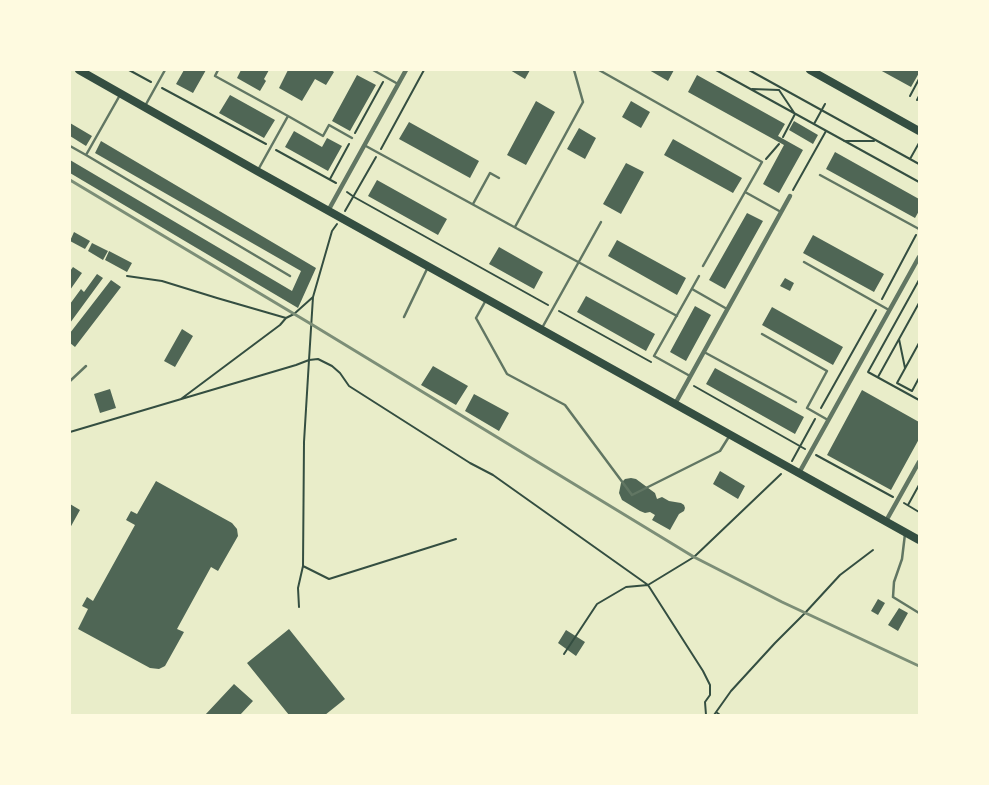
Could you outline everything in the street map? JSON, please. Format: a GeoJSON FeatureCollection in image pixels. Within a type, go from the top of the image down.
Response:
{"type":"FeatureCollection","features":[{"type":"Feature","properties":{"kind":"main road"},"geometry":{"type":"LineString","coordinates":[[79,70],[919,540]]}},
{"type":"Feature","properties":{"kind":"main road"},"geometry":{"type":"LineString","coordinates":[[810,70],[919,131]]}},
{"type":"Feature","properties":{"kind":"street"},"geometry":{"type":"LineString","coordinates":[[328,211],[406,70]]}},
{"type":"Feature","properties":{"kind":"street"},"geometry":{"type":"LineString","coordinates":[[675,404],[790,196]]}},
{"type":"Feature","properties":{"kind":"street"},"geometry":{"type":"LineString","coordinates":[[799,473],[919,257]]}},
{"type":"Feature","properties":{"kind":"street"},"geometry":{"type":"LineString","coordinates":[[886,521],[917,469],[919,462]]}},
{"type":"Feature","properties":{"kind":"lane"},"geometry":{"type":"LineString","coordinates":[[145,107],[165,70]]}},
{"type":"Feature","properties":{"kind":"lane"},"geometry":{"type":"LineString","coordinates":[[218,70],[215,76],[323,136],[329,125],[352,138]]}},
{"type":"Feature","properties":{"kind":"lane"},"geometry":{"type":"LineString","coordinates":[[373,70],[398,84]]}},
{"type":"Feature","properties":{"kind":"lane"},"geometry":{"type":"LineString","coordinates":[[515,228],[583,102],[574,70]]}},
{"type":"Feature","properties":{"kind":"lane"},"geometry":{"type":"LineString","coordinates":[[599,70],[762,162],[703,266]]}},
{"type":"Feature","properties":{"kind":"lane"},"geometry":{"type":"LineString","coordinates":[[86,156],[121,94]]}},
{"type":"Feature","properties":{"kind":"lane"},"geometry":{"type":"LineString","coordinates":[[257,171],[288,116]]}},
{"type":"Feature","properties":{"kind":"lane"},"geometry":{"type":"LineString","coordinates":[[70,146],[290,276]]}},
{"type":"Feature","properties":{"kind":"lane"},"geometry":{"type":"LineString","coordinates":[[364,146],[677,316]]}},
{"type":"Feature","properties":{"kind":"lane"},"geometry":{"type":"LineString","coordinates":[[473,204],[490,173],[499,178]]}},
{"type":"Feature","properties":{"kind":"lane"},"geometry":{"type":"LineString","coordinates":[[820,175],[919,230]]}},
{"type":"Feature","properties":{"kind":"lane"},"geometry":{"type":"LineString","coordinates":[[745,192],[781,212]]}},
{"type":"Feature","properties":{"kind":"lane"},"geometry":{"type":"LineString","coordinates":[[541,329],[601,222]]}},
{"type":"Feature","properties":{"kind":"lane"},"geometry":{"type":"LineString","coordinates":[[804,262],[890,310]]}},
{"type":"Feature","properties":{"kind":"lane"},"geometry":{"type":"LineString","coordinates":[[404,317],[429,266]]}},
{"type":"Feature","properties":{"kind":"lane"},"geometry":{"type":"LineString","coordinates":[[690,376],[654,356],[699,276]]}},
{"type":"Feature","properties":{"kind":"lane"},"geometry":{"type":"LineString","coordinates":[[692,289],[727,309]]}},
{"type":"Feature","properties":{"kind":"lane"},"geometry":{"type":"LineString","coordinates":[[486,299],[476,318],[507,374],[565,405],[632,495],[720,451],[730,434]]}},
{"type":"Feature","properties":{"kind":"lane"},"geometry":{"type":"LineString","coordinates":[[762,334],[827,371],[806,408],[828,420]]}},
{"type":"Feature","properties":{"kind":"lane"},"geometry":{"type":"LineString","coordinates":[[704,352],[796,402]]}},
{"type":"Feature","properties":{"kind":"lane"},"geometry":{"type":"LineString","coordinates":[[70,381],[86,366]]}},
{"type":"Feature","properties":{"kind":"lane"},"geometry":{"type":"LineString","coordinates":[[905,532],[902,559],[894,582],[893,597],[919,613]]}},
{"type":"Feature","properties":{"kind":"path"},"geometry":{"type":"LineString","coordinates":[[129,70],[330,179],[386,77]]}},
{"type":"Feature","properties":{"kind":"path"},"geometry":{"type":"LineString","coordinates":[[299,607],[298,588],[303,566],[304,442],[313,297],[332,231],[354,197],[424,70]]}},
{"type":"Feature","properties":{"kind":"path"},"geometry":{"type":"LineString","coordinates":[[716,70],[919,182]]}},
{"type":"Feature","properties":{"kind":"path"},"geometry":{"type":"LineString","coordinates":[[749,70],[919,165]]}},
{"type":"Feature","properties":{"kind":"path"},"geometry":{"type":"LineString","coordinates":[[910,96],[919,79]]}},
{"type":"Feature","properties":{"kind":"path"},"geometry":{"type":"LineString","coordinates":[[750,89],[780,89]]}},
{"type":"Feature","properties":{"kind":"path"},"geometry":{"type":"LineString","coordinates":[[780,89],[795,114]]}},
{"type":"Feature","properties":{"kind":"path"},"geometry":{"type":"LineString","coordinates":[[917,100],[919,96]]}},
{"type":"Feature","properties":{"kind":"path"},"geometry":{"type":"LineString","coordinates":[[814,124],[825,104]]}},
{"type":"Feature","properties":{"kind":"path"},"geometry":{"type":"LineString","coordinates":[[783,137],[795,114]]}},
{"type":"Feature","properties":{"kind":"path"},"geometry":{"type":"LineString","coordinates":[[790,196],[826,131]]}},
{"type":"Feature","properties":{"kind":"path"},"geometry":{"type":"LineString","coordinates":[[844,141],[877,141]]}},
{"type":"Feature","properties":{"kind":"path"},"geometry":{"type":"LineString","coordinates":[[910,159],[919,143]]}},
{"type":"Feature","properties":{"kind":"path"},"geometry":{"type":"LineString","coordinates":[[762,162],[779,144]]}},
{"type":"Feature","properties":{"kind":"path"},"geometry":{"type":"LineString","coordinates":[[354,197],[653,364]]}},
{"type":"Feature","properties":{"kind":"path"},"geometry":{"type":"LineString","coordinates":[[564,654],[597,604],[626,587],[648,585],[694,557],[788,468],[919,230]]}},
{"type":"Feature","properties":{"kind":"path"},"geometry":{"type":"LineString","coordinates":[[126,276],[162,281],[286,318]]}},
{"type":"Feature","properties":{"kind":"path"},"geometry":{"type":"LineString","coordinates":[[919,280],[868,372],[919,400]]}},
{"type":"Feature","properties":{"kind":"path"},"geometry":{"type":"LineString","coordinates":[[179,400],[280,325],[313,297]]}},
{"type":"Feature","properties":{"kind":"path"},"geometry":{"type":"LineString","coordinates":[[878,377],[919,303]]}},
{"type":"Feature","properties":{"kind":"path"},"geometry":{"type":"LineString","coordinates":[[899,339],[905,368]]}},
{"type":"Feature","properties":{"kind":"path"},"geometry":{"type":"LineString","coordinates":[[919,343],[897,383],[912,391],[919,378]]}},
{"type":"Feature","properties":{"kind":"path"},"geometry":{"type":"LineString","coordinates":[[70,432],[309,360],[318,359],[332,366],[349,386],[493,475],[648,585],[710,685],[710,695],[706,702],[706,715]]}},
{"type":"Feature","properties":{"kind":"path"},"geometry":{"type":"LineString","coordinates":[[687,382],[919,512]]}},
{"type":"Feature","properties":{"kind":"path"},"geometry":{"type":"LineString","coordinates":[[908,505],[919,485]]}},
{"type":"Feature","properties":{"kind":"path"},"geometry":{"type":"LineString","coordinates":[[303,566],[329,579],[456,539]]}},
{"type":"Feature","properties":{"kind":"path"},"geometry":{"type":"LineString","coordinates":[[720,715],[715,714],[731,691],[840,575],[873,550]]}},
{"type":"Feature","properties":{"kind":"building"},"geometry":{"type":"Polygon","coordinates":[[[184,70],[206,70],[193,93],[176,84],[184,70]]]}},
{"type":"Feature","properties":{"kind":"building"},"geometry":{"type":"Polygon","coordinates":[[[241,70],[269,70],[264,79],[266,81],[260,91],[237,78],[241,70]]]}},
{"type":"Feature","properties":{"kind":"building"},"geometry":{"type":"Polygon","coordinates":[[[288,70],[331,70],[334,72],[326,85],[315,79],[302,101],[279,88],[288,70]]]}},
{"type":"Feature","properties":{"kind":"building"},"geometry":{"type":"Polygon","coordinates":[[[510,70],[530,70],[525,79],[510,70]]]}},
{"type":"Feature","properties":{"kind":"building"},"geometry":{"type":"Polygon","coordinates":[[[649,70],[674,70],[668,81],[649,70]]]}},
{"type":"Feature","properties":{"kind":"building"},"geometry":{"type":"Polygon","coordinates":[[[880,70],[919,70],[919,73],[911,87],[880,70]]]}},
{"type":"Feature","properties":{"kind":"building"},"geometry":{"type":"Polygon","coordinates":[[[357,75],[376,85],[350,131],[332,121],[357,75]]]}},
{"type":"Feature","properties":{"kind":"building"},"geometry":{"type":"Polygon","coordinates":[[[697,75],[785,124],[778,136],[803,150],[779,193],[763,184],[784,145],[688,92],[697,75]]]}},
{"type":"Feature","properties":{"kind":"building"},"geometry":{"type":"Polygon","coordinates":[[[230,95],[275,120],[264,138],[219,113],[230,95]]]}},
{"type":"Feature","properties":{"kind":"building"},"geometry":{"type":"Polygon","coordinates":[[[536,101],[555,112],[526,165],[507,155],[536,101]]]}},
{"type":"Feature","properties":{"kind":"building"},"geometry":{"type":"Polygon","coordinates":[[[631,101],[650,112],[641,128],[622,117],[631,101]]]}},
{"type":"Feature","properties":{"kind":"building"},"geometry":{"type":"Polygon","coordinates":[[[794,121],[818,135],[813,144],[789,130],[794,121]]]}},
{"type":"Feature","properties":{"kind":"building"},"geometry":{"type":"Polygon","coordinates":[[[409,122],[479,161],[470,178],[399,139],[409,122]]]}},
{"type":"Feature","properties":{"kind":"building"},"geometry":{"type":"Polygon","coordinates":[[[70,123],[92,136],[86,146],[70,136],[70,123]]]}},
{"type":"Feature","properties":{"kind":"building"},"geometry":{"type":"Polygon","coordinates":[[[579,128],[596,138],[585,159],[567,149],[579,128]]]}},
{"type":"Feature","properties":{"kind":"building"},"geometry":{"type":"Polygon","coordinates":[[[294,131],[322,147],[327,138],[342,146],[328,171],[285,147],[294,131]]]}},
{"type":"Feature","properties":{"kind":"building"},"geometry":{"type":"Polygon","coordinates":[[[673,139],[742,178],[733,193],[664,155],[673,139]]]}},
{"type":"Feature","properties":{"kind":"building"},"geometry":{"type":"Polygon","coordinates":[[[101,141],[316,268],[298,308],[70,173],[70,160],[292,291],[301,271],[95,153],[101,141]]]}},
{"type":"Feature","properties":{"kind":"building"},"geometry":{"type":"Polygon","coordinates":[[[835,152],[919,199],[919,211],[915,218],[826,169],[835,152]]]}},
{"type":"Feature","properties":{"kind":"building"},"geometry":{"type":"Polygon","coordinates":[[[626,163],[644,172],[621,214],[603,204],[626,163]]]}},
{"type":"Feature","properties":{"kind":"building"},"geometry":{"type":"Polygon","coordinates":[[[377,180],[447,219],[438,235],[368,196],[377,180]]]}},
{"type":"Feature","properties":{"kind":"building"},"geometry":{"type":"Polygon","coordinates":[[[747,213],[763,221],[725,289],[709,280],[747,213]]]}},
{"type":"Feature","properties":{"kind":"building"},"geometry":{"type":"Polygon","coordinates":[[[74,232],[90,241],[85,249],[70,241],[74,232]]]}},
{"type":"Feature","properties":{"kind":"building"},"geometry":{"type":"Polygon","coordinates":[[[813,235],[884,274],[874,292],[803,253],[813,235]]]}},
{"type":"Feature","properties":{"kind":"building"},"geometry":{"type":"Polygon","coordinates":[[[617,240],[686,278],[677,295],[608,256],[617,240]]]}},
{"type":"Feature","properties":{"kind":"building"},"geometry":{"type":"Polygon","coordinates":[[[92,243],[108,251],[103,260],[88,251],[92,243]]]}},
{"type":"Feature","properties":{"kind":"building"},"geometry":{"type":"Polygon","coordinates":[[[499,247],[543,272],[534,289],[489,264],[499,247]]]}},
{"type":"Feature","properties":{"kind":"building"},"geometry":{"type":"Polygon","coordinates":[[[109,251],[132,263],[127,272],[105,260],[109,251]]]}},
{"type":"Feature","properties":{"kind":"building"},"geometry":{"type":"Polygon","coordinates":[[[73,267],[82,273],[70,290],[70,271],[73,267]]]}},
{"type":"Feature","properties":{"kind":"building"},"geometry":{"type":"Polygon","coordinates":[[[97,274],[103,278],[70,323],[70,304],[81,289],[84,292],[97,274]]]}},
{"type":"Feature","properties":{"kind":"building"},"geometry":{"type":"Polygon","coordinates":[[[785,278],[794,283],[790,291],[780,286],[785,278]]]}},
{"type":"Feature","properties":{"kind":"building"},"geometry":{"type":"Polygon","coordinates":[[[111,280],[121,287],[75,347],[70,343],[70,333],[111,280]]]}},
{"type":"Feature","properties":{"kind":"building"},"geometry":{"type":"Polygon","coordinates":[[[586,296],[655,334],[646,351],[577,312],[586,296]]]}},
{"type":"Feature","properties":{"kind":"building"},"geometry":{"type":"Polygon","coordinates":[[[695,306],[711,315],[686,361],[670,352],[695,306]]]}},
{"type":"Feature","properties":{"kind":"building"},"geometry":{"type":"Polygon","coordinates":[[[772,307],[843,347],[833,365],[762,325],[772,307]]]}},
{"type":"Feature","properties":{"kind":"building"},"geometry":{"type":"Polygon","coordinates":[[[182,329],[193,336],[175,367],[164,361],[182,329]]]}},
{"type":"Feature","properties":{"kind":"building"},"geometry":{"type":"Polygon","coordinates":[[[433,366],[468,386],[456,405],[421,385],[433,366]]]}},
{"type":"Feature","properties":{"kind":"building"},"geometry":{"type":"Polygon","coordinates":[[[715,368],[804,417],[795,434],[706,384],[715,368]]]}},
{"type":"Feature","properties":{"kind":"building"},"geometry":{"type":"Polygon","coordinates":[[[110,389],[116,408],[100,413],[94,394],[110,389]]]}},
{"type":"Feature","properties":{"kind":"building"},"geometry":{"type":"Polygon","coordinates":[[[862,390],[919,422],[919,439],[891,490],[827,455],[862,390]]]}},
{"type":"Feature","properties":{"kind":"building"},"geometry":{"type":"Polygon","coordinates":[[[474,394],[509,413],[499,431],[465,411],[474,394]]]}},
{"type":"Feature","properties":{"kind":"building"},"geometry":{"type":"Polygon","coordinates":[[[720,471],[745,486],[738,499],[713,484],[720,471]]]}},
{"type":"Feature","properties":{"kind":"building"},"geometry":{"type":"Polygon","coordinates":[[[625,479],[636,479],[655,493],[657,499],[662,497],[684,505],[684,511],[679,514],[670,530],[652,520],[655,515],[650,512],[640,511],[622,500],[619,493],[621,483],[625,479]]]}},
{"type":"Feature","properties":{"kind":"building"},"geometry":{"type":"Polygon","coordinates":[[[156,481],[232,523],[237,529],[238,536],[218,571],[211,567],[177,629],[184,632],[165,666],[159,669],[150,668],[78,629],[88,609],[82,606],[87,597],[93,601],[135,525],[126,520],[131,511],[137,514],[156,481]]]}},
{"type":"Feature","properties":{"kind":"building"},"geometry":{"type":"Polygon","coordinates":[[[70,504],[80,510],[70,528],[70,504]]]}},
{"type":"Feature","properties":{"kind":"building"},"geometry":{"type":"Polygon","coordinates":[[[878,599],[885,603],[878,615],[871,611],[878,599]]]}},
{"type":"Feature","properties":{"kind":"building"},"geometry":{"type":"Polygon","coordinates":[[[899,608],[908,613],[898,631],[888,625],[899,608]]]}},
{"type":"Feature","properties":{"kind":"building"},"geometry":{"type":"Polygon","coordinates":[[[289,629],[345,699],[325,715],[289,715],[247,663],[289,629]]]}},
{"type":"Feature","properties":{"kind":"building"},"geometry":{"type":"Polygon","coordinates":[[[566,630],[585,642],[576,656],[558,643],[566,630]]]}},
{"type":"Feature","properties":{"kind":"building"},"geometry":{"type":"Polygon","coordinates":[[[234,684],[253,701],[240,715],[205,715],[234,684]]]}},
{"type":"Feature","properties":{"kind":"railway"},"geometry":{"type":"LineString","coordinates":[[70,180],[694,557],[782,602],[919,666]]}}]}
